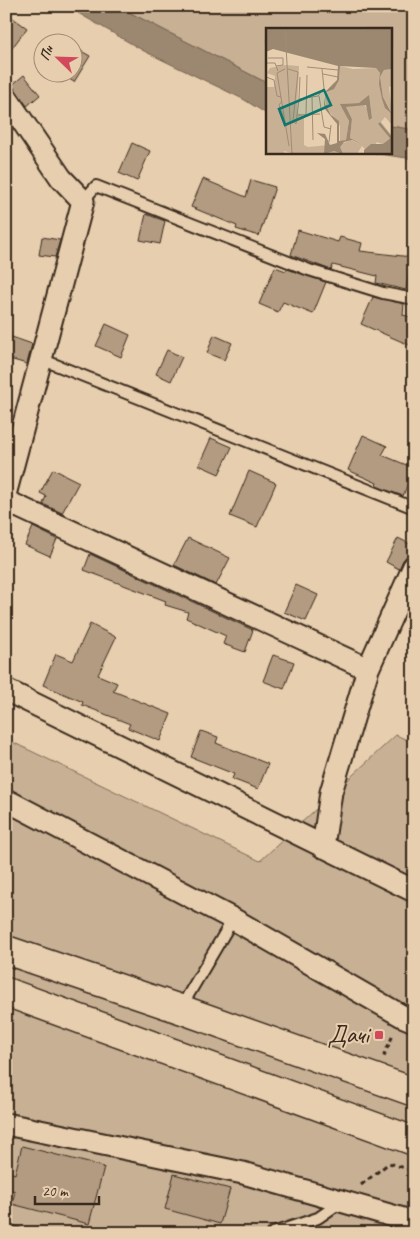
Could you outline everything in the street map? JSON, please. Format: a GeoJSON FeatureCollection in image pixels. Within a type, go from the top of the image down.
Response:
{"type":"FeatureCollection","features":[{"type":"Feature","properties":{"kind":"highway"},"geometry":{"type":"LineString","coordinates":[[6,950],[414,1092]]}},
{"type":"Feature","properties":{"kind":"highway"},"geometry":{"type":"LineString","coordinates":[[6,992],[414,1141]]}},
{"type":"Feature","properties":{"kind":"street"},"geometry":{"type":"LineString","coordinates":[[6,97],[61,178],[83,200],[6,491]]}},
{"type":"Feature","properties":{"kind":"street"},"geometry":{"type":"LineString","coordinates":[[6,501],[368,669]]}},
{"type":"Feature","properties":{"kind":"street"},"geometry":{"type":"LineString","coordinates":[[323,846],[331,792],[368,669],[414,566]]}},
{"type":"Feature","properties":{"kind":"street"},"geometry":{"type":"LineString","coordinates":[[6,690],[414,891]]}},
{"type":"Feature","properties":{"kind":"street"},"geometry":{"type":"LineString","coordinates":[[6,800],[233,919],[408,1018]]}},
{"type":"Feature","properties":{"kind":"street"},"geometry":{"type":"LineString","coordinates":[[6,1124],[243,1174],[414,1222]]}},
{"type":"Feature","properties":{"kind":"lane"},"geometry":{"type":"LineString","coordinates":[[83,200],[96,186],[309,270],[383,293],[414,300]]}},
{"type":"Feature","properties":{"kind":"lane"},"geometry":{"type":"LineString","coordinates":[[41,359],[414,508]]}},
{"type":"Feature","properties":{"kind":"lane"},"geometry":{"type":"LineString","coordinates":[[180,1009],[233,919]]}},
{"type":"Feature","properties":{"kind":"lane"},"geometry":{"type":"LineString","coordinates":[[273,1233],[318,1218],[342,1202]]}},
{"type":"Feature","properties":{"kind":"lane"},"geometry":{"type":"LineString","coordinates":[[6,1230],[16,1233]]}},
{"type":"Feature","properties":{"kind":"path"},"geometry":{"type":"LineString","coordinates":[[392,1058],[384,1055],[408,1018]]}},
{"type":"Feature","properties":{"kind":"path"},"geometry":{"type":"LineString","coordinates":[[342,1202],[389,1163],[414,1171]]}},
{"type":"Feature","properties":{"kind":"shaded area"},"geometry":{"type":"Polygon","coordinates":[[[66,6],[117,6],[266,82],[266,113],[243,99],[144,51],[66,6]]]}},
{"type":"Feature","properties":{"kind":"shaded area"},"geometry":{"type":"Polygon","coordinates":[[[117,6],[414,6],[414,130],[392,126],[392,28],[266,28],[266,82],[117,6]]]}},
{"type":"Feature","properties":{"kind":"shaded area"},"geometry":{"type":"Polygon","coordinates":[[[392,126],[414,130],[414,159],[379,154],[392,154],[392,126]]]}},
{"type":"Feature","properties":{"kind":"shaded area"},"geometry":{"type":"Polygon","coordinates":[[[396,735],[414,743],[414,1233],[6,1233],[6,739],[260,861],[396,735]]]}},
{"type":"Feature","properties":{"kind":"building"},"geometry":{"type":"Polygon","coordinates":[[[6,13],[27,28],[6,56],[6,13]]]}},
{"type":"Feature","properties":{"kind":"building"},"geometry":{"type":"Polygon","coordinates":[[[82,52],[90,56],[82,69],[82,52]]]}},
{"type":"Feature","properties":{"kind":"building"},"geometry":{"type":"Polygon","coordinates":[[[24,75],[40,95],[27,106],[11,86],[24,75]]]}},
{"type":"Feature","properties":{"kind":"building"},"geometry":{"type":"Polygon","coordinates":[[[132,143],[150,151],[137,181],[119,173],[132,143]]]}},
{"type":"Feature","properties":{"kind":"building"},"geometry":{"type":"Polygon","coordinates":[[[203,179],[246,197],[251,180],[275,187],[259,236],[236,229],[237,226],[191,207],[203,179]]]}},
{"type":"Feature","properties":{"kind":"building"},"geometry":{"type":"Polygon","coordinates":[[[146,214],[165,221],[160,244],[140,240],[146,214]]]}},
{"type":"Feature","properties":{"kind":"building"},"geometry":{"type":"Polygon","coordinates":[[[298,230],[338,242],[340,237],[362,243],[360,251],[411,257],[406,290],[376,283],[377,276],[333,265],[331,270],[291,255],[298,230]]]}},
{"type":"Feature","properties":{"kind":"building"},"geometry":{"type":"Polygon","coordinates":[[[42,237],[60,240],[55,257],[39,255],[42,237]]]}},
{"type":"Feature","properties":{"kind":"building"},"geometry":{"type":"Polygon","coordinates":[[[275,267],[326,282],[313,314],[283,302],[278,312],[259,304],[275,267]]]}},
{"type":"Feature","properties":{"kind":"building"},"geometry":{"type":"Polygon","coordinates":[[[373,297],[404,304],[403,315],[414,318],[414,347],[361,324],[373,297]]]}},
{"type":"Feature","properties":{"kind":"building"},"geometry":{"type":"Polygon","coordinates":[[[106,324],[130,335],[121,357],[96,346],[106,324]]]}},
{"type":"Feature","properties":{"kind":"building"},"geometry":{"type":"Polygon","coordinates":[[[6,335],[32,344],[27,364],[6,358],[6,335]]]}},
{"type":"Feature","properties":{"kind":"building"},"geometry":{"type":"Polygon","coordinates":[[[214,335],[232,343],[224,360],[207,353],[214,335]]]}},
{"type":"Feature","properties":{"kind":"building"},"geometry":{"type":"Polygon","coordinates":[[[167,350],[182,357],[171,381],[156,374],[167,350]]]}},
{"type":"Feature","properties":{"kind":"building"},"geometry":{"type":"Polygon","coordinates":[[[363,435],[387,446],[382,455],[414,468],[403,496],[376,486],[377,483],[348,470],[363,435]]]}},
{"type":"Feature","properties":{"kind":"building"},"geometry":{"type":"Polygon","coordinates":[[[211,438],[232,447],[219,474],[199,465],[211,438]]]}},
{"type":"Feature","properties":{"kind":"building"},"geometry":{"type":"Polygon","coordinates":[[[53,469],[79,482],[62,513],[43,504],[46,496],[40,493],[53,469]]]}},
{"type":"Feature","properties":{"kind":"building"},"geometry":{"type":"Polygon","coordinates":[[[249,471],[276,483],[257,527],[230,516],[249,471]]]}},
{"type":"Feature","properties":{"kind":"building"},"geometry":{"type":"Polygon","coordinates":[[[33,527],[57,539],[50,556],[25,545],[33,527]]]}},
{"type":"Feature","properties":{"kind":"building"},"geometry":{"type":"Polygon","coordinates":[[[188,538],[230,558],[216,585],[174,565],[188,538]]]}},
{"type":"Feature","properties":{"kind":"building"},"geometry":{"type":"Polygon","coordinates":[[[398,538],[414,546],[410,555],[403,560],[399,569],[386,562],[398,538]]]}},
{"type":"Feature","properties":{"kind":"building"},"geometry":{"type":"Polygon","coordinates":[[[90,554],[253,630],[245,652],[223,644],[226,636],[186,618],[188,612],[165,605],[166,601],[84,570],[90,554]]]}},
{"type":"Feature","properties":{"kind":"building"},"geometry":{"type":"Polygon","coordinates":[[[296,585],[318,595],[306,621],[284,612],[296,585]]]}},
{"type":"Feature","properties":{"kind":"building"},"geometry":{"type":"Polygon","coordinates":[[[90,624],[116,637],[98,675],[117,683],[113,691],[171,714],[160,741],[128,728],[130,724],[82,705],[83,702],[43,685],[56,654],[73,661],[90,624]]]}},
{"type":"Feature","properties":{"kind":"building"},"geometry":{"type":"Polygon","coordinates":[[[273,655],[294,662],[284,689],[263,681],[273,655]]]}},
{"type":"Feature","properties":{"kind":"building"},"geometry":{"type":"Polygon","coordinates":[[[201,731],[218,737],[216,743],[268,764],[258,789],[232,779],[234,774],[191,757],[201,731]]]}},
{"type":"Feature","properties":{"kind":"building"},"geometry":{"type":"Polygon","coordinates":[[[22,1146],[104,1167],[89,1224],[12,1204],[15,1191],[6,1188],[6,1171],[15,1174],[22,1146]]]}},
{"type":"Feature","properties":{"kind":"building"},"geometry":{"type":"Polygon","coordinates":[[[174,1174],[230,1189],[220,1224],[165,1209],[174,1174]]]}},
{"type":"Feature","properties":{"kind":"place","name":"Дачі"},"geometry":{"type":"Point","coordinates":[379,1035]}}]}
